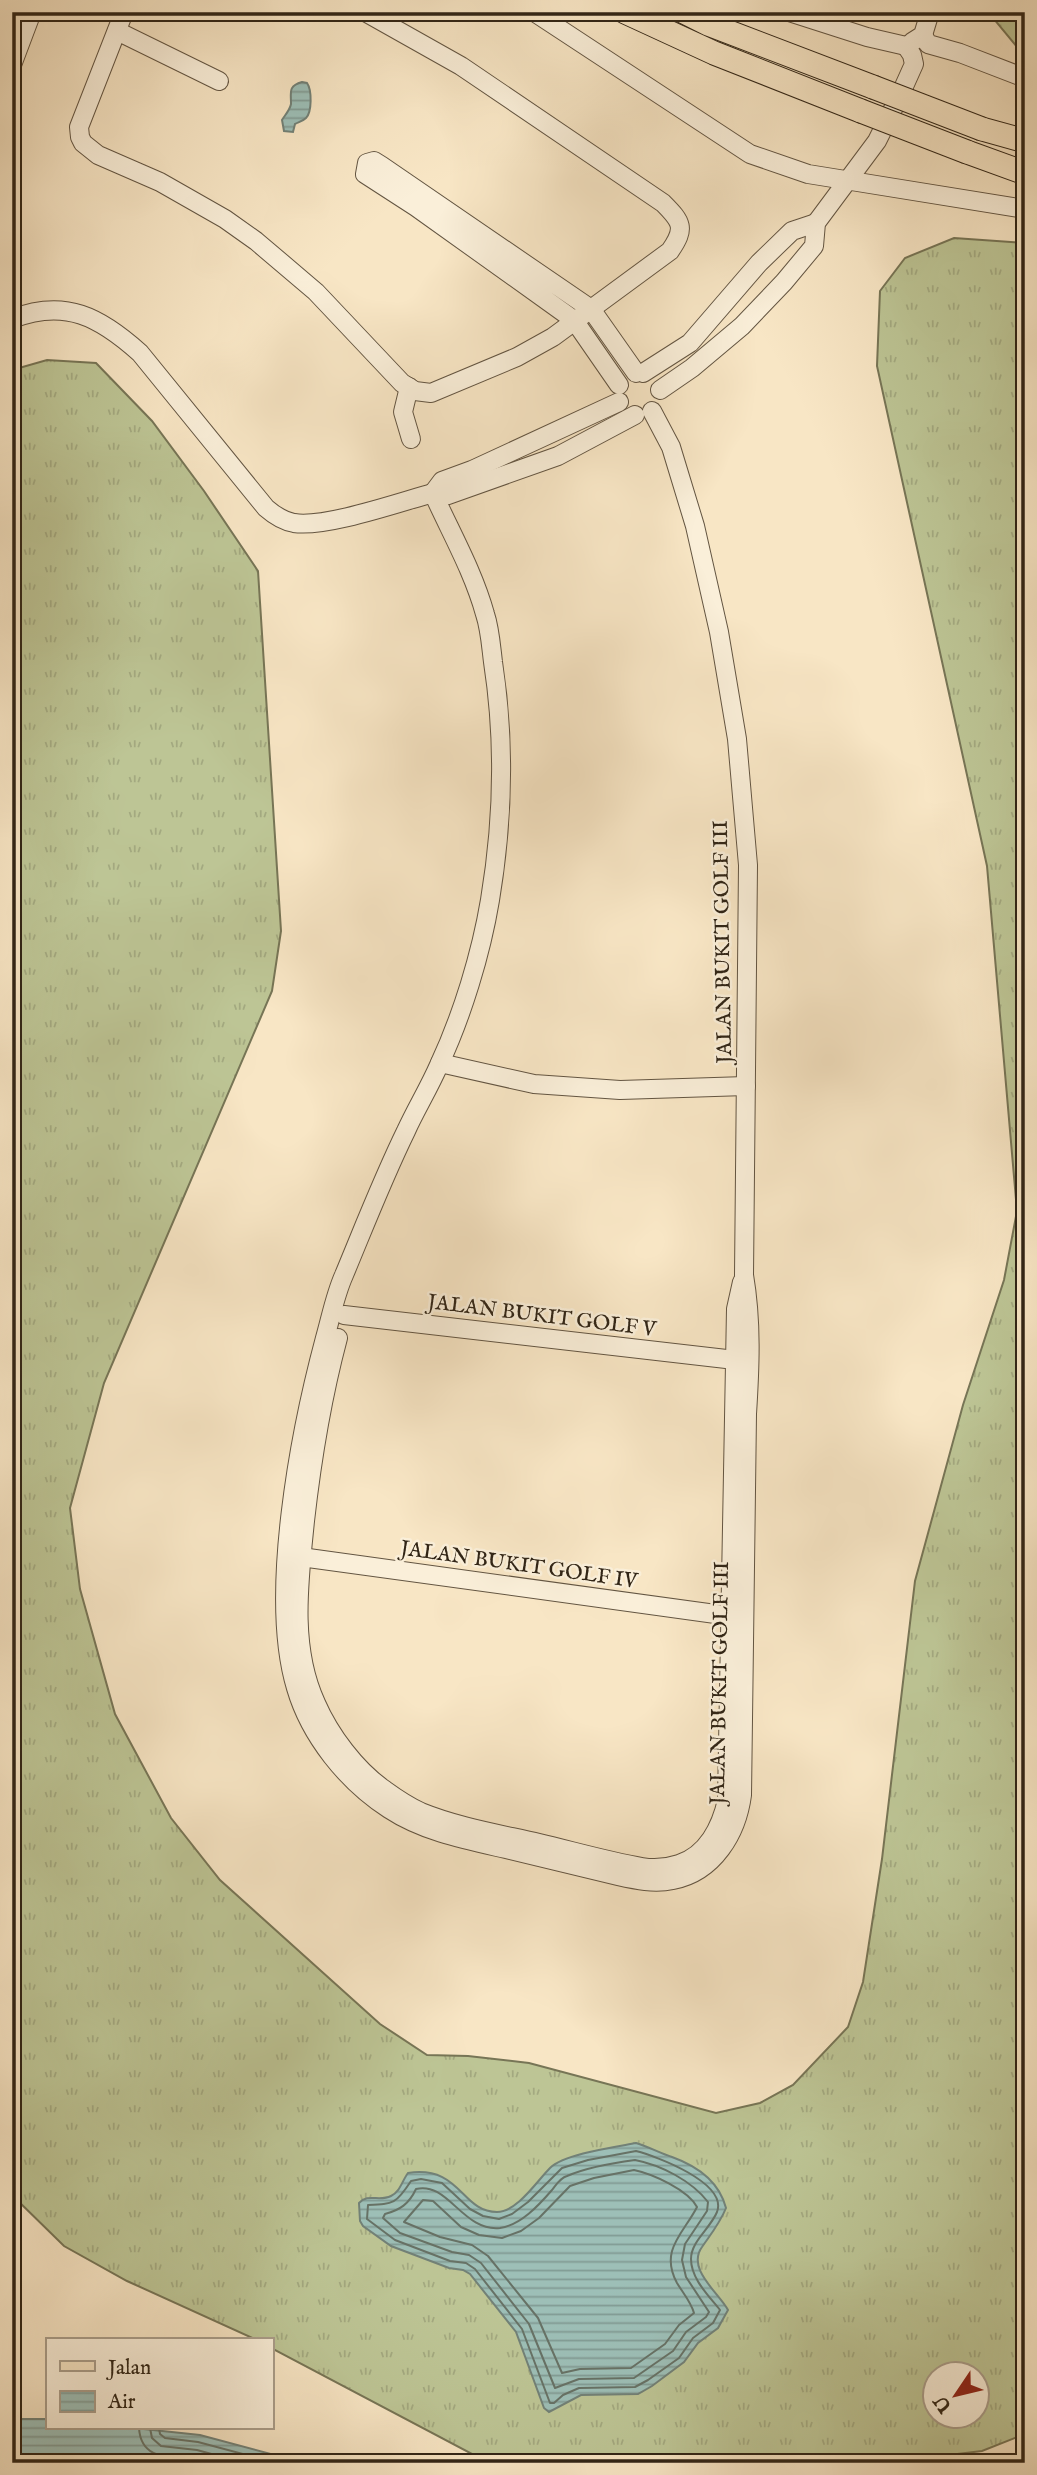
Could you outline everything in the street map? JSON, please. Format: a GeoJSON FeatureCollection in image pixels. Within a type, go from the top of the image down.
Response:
{"type":"FeatureCollection","features":[{"type":"Feature","properties":{"kind":"main road"},"geometry":{"type":"LineString","coordinates":[[625,12],[714,53],[1025,173]]}},
{"type":"Feature","properties":{"kind":"main road"},"geometry":{"type":"LineString","coordinates":[[684,12],[708,24],[982,129],[1025,141]]}},
{"type":"Feature","properties":{"kind":"street"},"geometry":{"type":"LineString","coordinates":[[12,65],[32,12]]}},
{"type":"Feature","properties":{"kind":"street"},"geometry":{"type":"LineString","coordinates":[[124,12],[79,127],[83,143],[98,155],[160,181],[225,219],[256,241],[316,292],[402,383],[415,391],[431,393],[445,389],[517,357],[553,337],[670,251],[678,240],[681,226],[678,218],[663,203],[461,66],[365,12]]}},
{"type":"Feature","properties":{"kind":"street"},"geometry":{"type":"LineString","coordinates":[[534,12],[750,155],[808,174],[1025,209]]}},
{"type":"Feature","properties":{"kind":"street"},"geometry":{"type":"LineString","coordinates":[[789,12],[909,50],[925,40],[930,12]]}},
{"type":"Feature","properties":{"kind":"street"},"geometry":{"type":"LineString","coordinates":[[117,31],[219,81]]}},
{"type":"Feature","properties":{"kind":"street"},"geometry":{"type":"LineString","coordinates":[[925,40],[1025,78]]}},
{"type":"Feature","properties":{"kind":"street"},"geometry":{"type":"LineString","coordinates":[[660,390],[692,368],[742,326],[814,246],[816,223],[884,129],[914,64],[909,50]]}},
{"type":"Feature","properties":{"kind":"street"},"geometry":{"type":"LineString","coordinates":[[12,319],[40,310],[73,311],[120,335],[140,353],[266,508],[285,521],[305,524],[331,520],[433,493],[448,495],[558,456],[643,413],[659,402],[660,390],[651,376],[639,373],[591,309],[456,226],[365,174],[367,163],[374,161],[456,226],[574,320],[619,393],[624,410],[643,413]]}},
{"type":"Feature","properties":{"kind":"street"},"geometry":{"type":"LineString","coordinates":[[433,493],[442,481],[472,470],[619,393],[629,375],[639,373],[690,343],[759,263],[792,231],[816,223]]}},
{"type":"Feature","properties":{"kind":"street"},"geometry":{"type":"LineString","coordinates":[[409,387],[403,412],[411,439]]}},
{"type":"Feature","properties":{"kind":"street","name":"JALAN BUKIT GOLF III"},"geometry":{"type":"LineString","coordinates":[[433,493],[468,564],[486,617],[496,680],[501,741],[500,799],[490,901],[471,977],[440,1063],[405,1133],[337,1293],[303,1434],[293,1506],[288,1554],[288,1654],[300,1701],[321,1739],[351,1780],[394,1813],[457,1837],[640,1881],[676,1880],[704,1865],[724,1846],[731,1836],[740,1809],[750,1360],[744,1275],[748,865],[737,739],[719,632],[695,526],[671,447],[643,413]]}},
{"type":"Feature","properties":{"kind":"street"},"geometry":{"type":"LineString","coordinates":[[440,1063],[534,1084],[571,1087],[620,1090],[746,1086]]}},
{"type":"Feature","properties":{"kind":"street","name":"JALAN BUKIT GOLF III"},"geometry":{"type":"LineString","coordinates":[[354,1254],[353,1279],[324,1390],[301,1556],[298,1610],[300,1639],[309,1685],[326,1721],[366,1774],[419,1811],[440,1819],[643,1867],[680,1864],[709,1843],[724,1814],[728,1785],[736,1309],[744,1275]]}},
{"type":"Feature","properties":{"kind":"street","name":"JALAN BUKIT GOLF V"},"geometry":{"type":"LineString","coordinates":[[344,1315],[735,1360]]}},
{"type":"Feature","properties":{"kind":"street","name":"JALAN BUKIT GOLF IV"},"geometry":{"type":"LineString","coordinates":[[301,1556],[730,1616]]}},
{"type":"Feature","properties":{"kind":"green space"},"geometry":{"type":"Polygon","coordinates":[[[993,12],[1025,12],[1025,50],[1017,47],[993,18],[993,12]]]}},
{"type":"Feature","properties":{"kind":"green space"},"geometry":{"type":"Polygon","coordinates":[[[954,238],[1025,243],[1025,2434],[982,2451],[883,2463],[489,2463],[273,2349],[273,2338],[253,2338],[127,2281],[64,2246],[12,2195],[12,370],[47,360],[96,363],[152,421],[258,571],[281,931],[272,991],[104,1383],[70,1508],[80,1589],[115,1714],[171,1818],[220,1880],[380,2024],[427,2055],[468,2056],[529,2063],[716,2113],[760,2103],[793,2085],[848,2027],[863,1982],[882,1859],[915,1581],[963,1405],[1004,1280],[1017,1211],[987,866],[877,366],[880,291],[905,258],[954,238]]]}},
{"type":"Feature","properties":{"kind":"water"},"geometry":{"type":"Polygon","coordinates":[[[307,83],[310,91],[308,115],[295,124],[293,132],[284,131],[282,120],[290,106],[291,90],[294,85],[307,83]]]}},
{"type":"Feature","properties":{"kind":"water"},"geometry":{"type":"Polygon","coordinates":[[[1025,1577],[1025,1674],[1017,1661],[1019,1595],[1025,1577]]]}},
{"type":"Feature","properties":{"kind":"water"},"geometry":{"type":"Polygon","coordinates":[[[636,2143],[690,2165],[712,2182],[723,2198],[726,2208],[698,2255],[698,2264],[728,2310],[718,2328],[698,2343],[684,2362],[638,2394],[581,2395],[549,2412],[544,2408],[516,2332],[470,2274],[391,2246],[360,2221],[359,2203],[362,2200],[387,2198],[394,2194],[408,2173],[426,2172],[439,2176],[450,2182],[475,2205],[497,2212],[519,2202],[557,2163],[590,2152],[636,2143]]]}},
{"type":"Feature","properties":{"kind":"water"},"geometry":{"type":"Polygon","coordinates":[[[12,2419],[46,2419],[46,2430],[153,2430],[200,2435],[304,2463],[12,2463],[12,2419]]]}}]}
